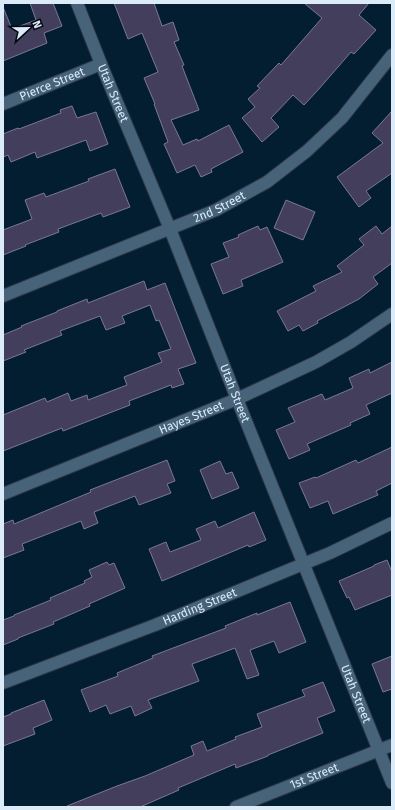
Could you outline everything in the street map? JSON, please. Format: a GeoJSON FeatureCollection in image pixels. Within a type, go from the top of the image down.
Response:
{"type":"FeatureCollection","features":[{"type":"Feature","properties":{"kind":"street","name":"Utah Street"},"geometry":{"type":"LineString","coordinates":[[77,3],[170,229],[392,783]]}},
{"type":"Feature","properties":{"kind":"street","name":"2nd Street"},"geometry":{"type":"LineString","coordinates":[[3,296],[216,210],[267,182],[307,151],[342,118],[392,55]]}},
{"type":"Feature","properties":{"kind":"street","name":"Pierce Street"},"geometry":{"type":"LineString","coordinates":[[3,104],[101,64]]}},
{"type":"Feature","properties":{"kind":"street","name":"Hayes Street"},"geometry":{"type":"LineString","coordinates":[[3,494],[237,399],[316,362],[351,342],[392,314]]}},
{"type":"Feature","properties":{"kind":"street","name":"Harding Street"},"geometry":{"type":"LineString","coordinates":[[3,683],[155,625],[330,552],[392,523]]}},
{"type":"Feature","properties":{"kind":"street","name":"1st Street"},"geometry":{"type":"LineString","coordinates":[[236,807],[392,745]]}},
{"type":"Feature","properties":{"kind":"building"},"geometry":{"type":"Polygon","coordinates":[[[30,3],[53,3],[62,26],[44,33],[47,43],[3,61],[3,7],[12,29],[36,20],[30,3]]]}},
{"type":"Feature","properties":{"kind":"building"},"geometry":{"type":"Polygon","coordinates":[[[114,3],[154,3],[162,26],[173,22],[179,40],[174,42],[184,65],[182,66],[199,110],[171,120],[183,145],[197,139],[198,141],[229,125],[243,152],[211,169],[212,172],[201,177],[195,165],[177,173],[164,144],[168,142],[144,78],[158,72],[142,33],[128,39],[114,3]]]}},
{"type":"Feature","properties":{"kind":"building"},"geometry":{"type":"Polygon","coordinates":[[[304,3],[369,3],[359,15],[376,30],[354,54],[351,52],[304,105],[293,95],[271,118],[279,127],[262,142],[242,118],[255,107],[248,99],[260,88],[257,86],[279,63],[281,65],[322,18],[304,3]]]}},
{"type":"Feature","properties":{"kind":"building"},"geometry":{"type":"Polygon","coordinates":[[[72,106],[77,118],[96,112],[108,144],[90,151],[86,140],[37,158],[35,152],[11,162],[8,155],[3,157],[3,134],[61,113],[60,110],[72,106]]]}},
{"type":"Feature","properties":{"kind":"building"},"geometry":{"type":"Polygon","coordinates":[[[392,111],[392,173],[366,191],[371,198],[359,207],[337,177],[383,143],[372,133],[392,111]]]}},
{"type":"Feature","properties":{"kind":"building"},"geometry":{"type":"Polygon","coordinates":[[[115,169],[130,207],[103,217],[101,213],[58,229],[59,232],[3,255],[3,230],[32,219],[25,200],[44,193],[46,197],[89,181],[88,179],[115,169]]]}},
{"type":"Feature","properties":{"kind":"building"},"geometry":{"type":"Polygon","coordinates":[[[286,200],[315,212],[303,240],[274,228],[286,200]]]}},
{"type":"Feature","properties":{"kind":"building"},"geometry":{"type":"Polygon","coordinates":[[[258,226],[260,230],[267,227],[283,262],[241,280],[243,286],[223,294],[211,264],[229,257],[223,243],[239,237],[238,235],[258,226]]]}},
{"type":"Feature","properties":{"kind":"building"},"geometry":{"type":"Polygon","coordinates":[[[376,226],[382,234],[392,226],[392,263],[373,277],[378,284],[359,299],[317,321],[318,323],[303,331],[299,325],[288,331],[277,311],[316,291],[313,286],[342,272],[337,266],[364,245],[359,239],[376,226]]]}},
{"type":"Feature","properties":{"kind":"building"},"geometry":{"type":"Polygon","coordinates":[[[144,281],[147,290],[165,283],[196,363],[178,369],[184,384],[172,388],[171,385],[129,401],[130,405],[63,431],[62,428],[3,451],[3,415],[45,398],[47,402],[68,393],[71,401],[87,395],[88,400],[127,385],[124,377],[162,362],[158,353],[171,349],[159,320],[156,321],[150,305],[122,316],[125,323],[106,330],[100,316],[60,331],[62,335],[24,350],[26,352],[3,361],[3,335],[87,299],[88,303],[144,281]]]}},
{"type":"Feature","properties":{"kind":"building"},"geometry":{"type":"Polygon","coordinates":[[[392,362],[392,393],[366,405],[370,414],[350,423],[351,425],[307,444],[310,450],[289,459],[276,430],[295,422],[288,408],[322,394],[325,400],[353,388],[349,378],[369,369],[370,373],[392,362]]]}},
{"type":"Feature","properties":{"kind":"building"},"geometry":{"type":"Polygon","coordinates":[[[392,447],[392,483],[376,491],[378,495],[333,514],[328,501],[310,508],[299,483],[315,477],[316,478],[356,460],[358,463],[392,447]]]}},
{"type":"Feature","properties":{"kind":"building"},"geometry":{"type":"Polygon","coordinates":[[[167,460],[175,481],[167,484],[171,493],[139,505],[135,496],[94,512],[98,523],[84,529],[81,521],[22,544],[24,550],[3,558],[3,524],[13,520],[14,524],[91,492],[90,490],[167,460]]]}},
{"type":"Feature","properties":{"kind":"building"},"geometry":{"type":"Polygon","coordinates":[[[220,461],[226,474],[232,472],[239,488],[212,499],[200,470],[220,461]]]}},
{"type":"Feature","properties":{"kind":"building"},"geometry":{"type":"Polygon","coordinates":[[[254,512],[266,540],[249,547],[248,545],[162,581],[149,549],[166,542],[170,552],[201,540],[196,529],[215,521],[218,528],[254,512]]]}},
{"type":"Feature","properties":{"kind":"building"},"geometry":{"type":"Polygon","coordinates":[[[387,560],[392,572],[392,595],[355,610],[349,597],[347,598],[339,581],[387,560]]]}},
{"type":"Feature","properties":{"kind":"building"},"geometry":{"type":"Polygon","coordinates":[[[107,562],[109,565],[114,563],[125,588],[89,604],[90,606],[53,622],[54,624],[3,645],[3,620],[51,600],[50,598],[85,583],[84,581],[92,577],[89,570],[107,562]]]}},
{"type":"Feature","properties":{"kind":"building"},"geometry":{"type":"Polygon","coordinates":[[[290,602],[306,642],[279,653],[274,641],[250,650],[259,675],[247,679],[235,648],[192,664],[199,681],[148,700],[152,708],[135,716],[131,706],[110,714],[106,705],[90,712],[81,690],[118,676],[117,673],[153,658],[152,656],[226,628],[225,626],[257,613],[257,615],[290,602]]]}},
{"type":"Feature","properties":{"kind":"building"},"geometry":{"type":"Polygon","coordinates":[[[392,656],[392,689],[383,692],[372,664],[392,656]]]}},
{"type":"Feature","properties":{"kind":"building"},"geometry":{"type":"Polygon","coordinates":[[[323,682],[335,711],[317,718],[323,733],[236,768],[235,764],[178,788],[179,790],[140,807],[67,807],[194,755],[191,746],[203,741],[207,751],[236,739],[235,737],[262,727],[257,714],[305,696],[302,690],[323,682]]]}},
{"type":"Feature","properties":{"kind":"building"},"geometry":{"type":"Polygon","coordinates":[[[44,700],[52,720],[33,728],[35,734],[3,746],[3,717],[44,700]]]}}]}
